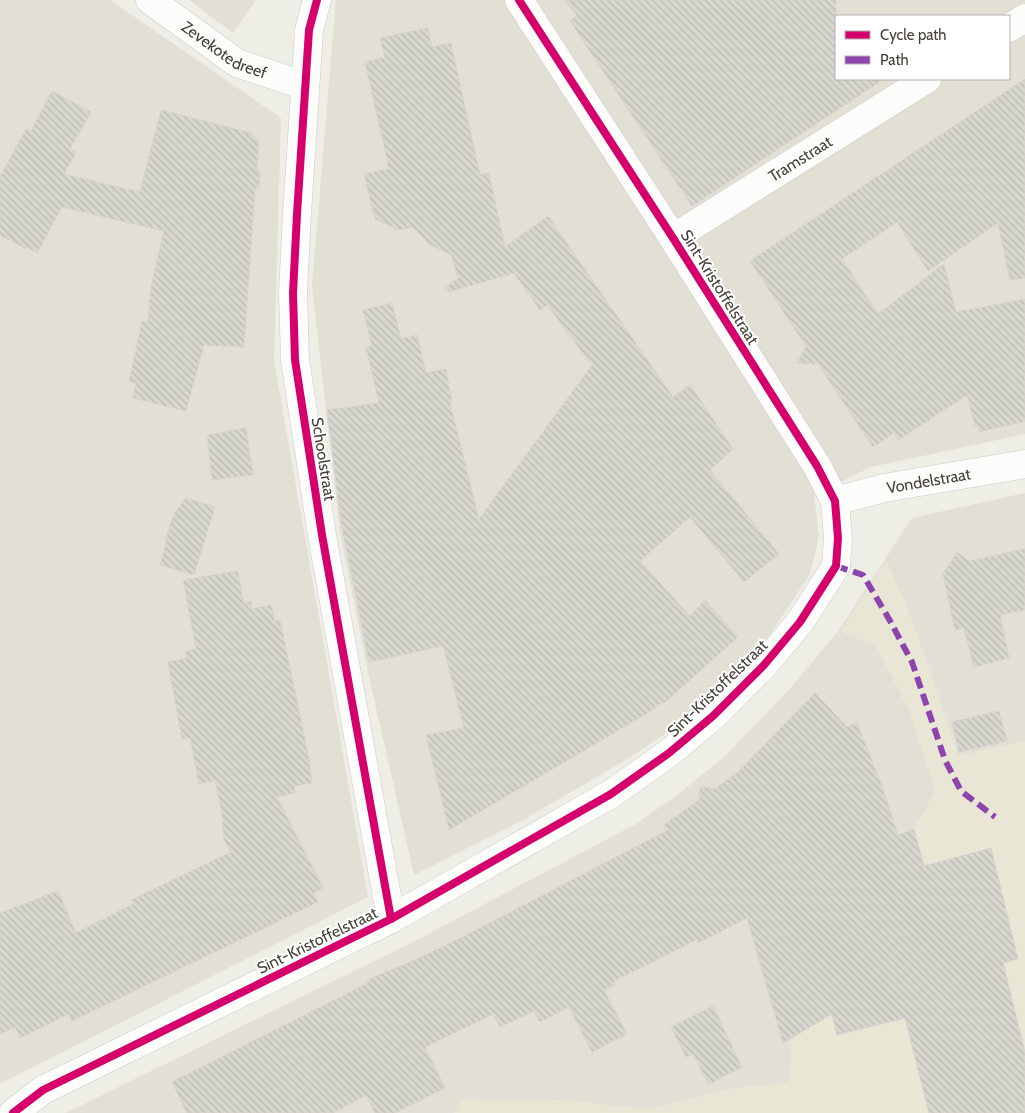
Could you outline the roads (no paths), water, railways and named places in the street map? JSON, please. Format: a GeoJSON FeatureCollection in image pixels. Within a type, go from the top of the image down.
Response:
{"type":"FeatureCollection","features":[{"type":"Feature","properties":{"kind":"street","name":"Zevekotedreef"},"geometry":{"type":"LineString","coordinates":[[150,0],[237,63],[306,86]]}},
{"type":"Feature","properties":{"kind":"street","name":"Schoolstraat"},"geometry":{"type":"LineString","coordinates":[[317,0],[309,30],[294,293],[295,360],[322,535],[390,919]]}},
{"type":"Feature","properties":{"kind":"street","name":"Sint-Kristoffelstraat"},"geometry":{"type":"LineString","coordinates":[[13,1113],[43,1090],[390,919],[611,794],[669,753],[713,716],[764,665],[800,622],[836,566],[838,538],[835,501],[817,466],[673,238],[519,0]]}},
{"type":"Feature","properties":{"kind":"street"},"geometry":{"type":"LineString","coordinates":[[1010,27],[1025,18]]}},
{"type":"Feature","properties":{"kind":"street","name":"Tramstraat"},"geometry":{"type":"LineString","coordinates":[[673,238],[926,80]]}},
{"type":"Feature","properties":{"kind":"street","name":"Vondelstraat"},"geometry":{"type":"LineString","coordinates":[[835,501],[884,488],[1025,464]]}}]}
